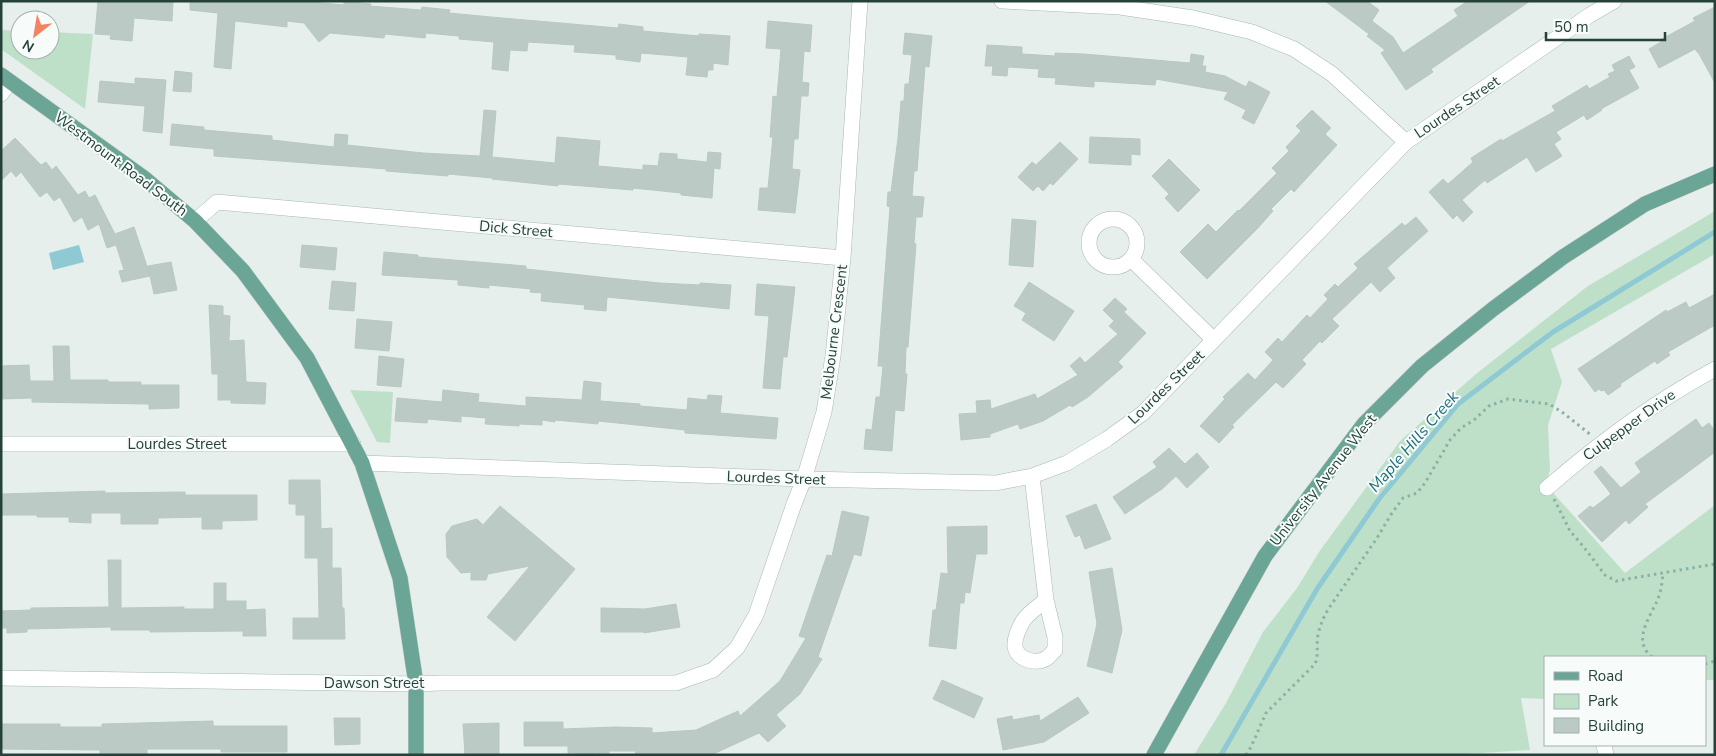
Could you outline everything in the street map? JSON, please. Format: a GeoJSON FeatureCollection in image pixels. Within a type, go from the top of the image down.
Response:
{"type":"FeatureCollection","features":[{"type":"Feature","properties":{"kind":"main road","name":"Westmount Road South"},"geometry":{"type":"LineString","coordinates":[[4,84],[144,178],[195,221],[243,271],[307,358],[362,463],[400,578],[416,684],[416,755]]}},
{"type":"Feature","properties":{"kind":"main road","name":"University Avenue West"},"geometry":{"type":"LineString","coordinates":[[1154,755],[1265,556],[1364,424],[1422,366],[1493,309],[1563,257],[1645,204],[1715,174]]}},
{"type":"Feature","properties":{"kind":"street","name":"Melbourne Crescent"},"geometry":{"type":"LineString","coordinates":[[736,648],[756,614],[804,479],[825,403],[833,356],[842,258],[860,1]]}},
{"type":"Feature","properties":{"kind":"street"},"geometry":{"type":"LineString","coordinates":[[1002,1],[1120,4],[1243,30],[1294,49],[1332,74],[1406,142]]}},
{"type":"Feature","properties":{"kind":"street","name":"Lourdes Street"},"geometry":{"type":"LineString","coordinates":[[362,463],[804,479],[996,483],[1032,476],[1067,463],[1107,440],[1143,413],[1406,142],[1590,15],[1614,1]]}},
{"type":"Feature","properties":{"kind":"street","name":"Dick Street"},"geometry":{"type":"LineString","coordinates":[[195,221],[217,202],[842,258]]}},
{"type":"Feature","properties":{"kind":"street"},"geometry":{"type":"LineString","coordinates":[[1131,259],[1214,340]]}},
{"type":"Feature","properties":{"kind":"street","name":"Culpepper Drive"},"geometry":{"type":"LineString","coordinates":[[1548,488],[1601,443],[1678,389],[1715,369]]}},
{"type":"Feature","properties":{"kind":"street","name":"Lourdes Street"},"geometry":{"type":"LineString","coordinates":[[1,444],[353,444]]}},
{"type":"Feature","properties":{"kind":"street"},"geometry":{"type":"LineString","coordinates":[[1032,476],[1046,600]]}},
{"type":"Feature","properties":{"kind":"street","name":"Dawson Street"},"geometry":{"type":"LineString","coordinates":[[1,678],[416,684],[440,682],[676,683],[713,670],[736,648]]}},
{"type":"Feature","properties":{"kind":"path"},"geometry":{"type":"LineString","coordinates":[[1246,755],[1266,714],[1295,682],[1315,664],[1318,634],[1329,608],[1403,498],[1416,493],[1426,483],[1450,440],[1461,428],[1474,420],[1489,406],[1508,399],[1549,404],[1601,443]]}},
{"type":"Feature","properties":{"kind":"path"},"geometry":{"type":"LineString","coordinates":[[1548,488],[1570,531],[1584,546],[1605,575],[1616,581],[1715,564]]}},
{"type":"Feature","properties":{"kind":"path"},"geometry":{"type":"LineString","coordinates":[[1647,656],[1643,646],[1642,632],[1657,600],[1663,574]]}},
{"type":"Feature","properties":{"kind":"green space"},"geometry":{"type":"Polygon","coordinates":[[[1,30],[10,30],[10,55],[1,49],[1,30]]]}},
{"type":"Feature","properties":{"kind":"green space"},"geometry":{"type":"Polygon","coordinates":[[[60,32],[93,34],[85,109],[16,60],[60,60],[60,32]]]}},
{"type":"Feature","properties":{"kind":"green space"},"geometry":{"type":"Polygon","coordinates":[[[1715,211],[1715,254],[1551,349],[1562,382],[1548,425],[1550,470],[1546,485],[1625,573],[1715,505],[1715,680],[1706,680],[1706,656],[1544,656],[1544,699],[1521,698],[1530,750],[1448,755],[1194,755],[1226,703],[1263,632],[1297,588],[1319,552],[1400,441],[1476,374],[1588,286],[1715,211]]]}},
{"type":"Feature","properties":{"kind":"green space"},"geometry":{"type":"Polygon","coordinates":[[[350,390],[393,392],[390,443],[377,442],[350,390]]]}},
{"type":"Feature","properties":{"kind":"water"},"geometry":{"type":"Polygon","coordinates":[[[79,245],[84,262],[53,270],[49,253],[79,245]]]}},
{"type":"Feature","properties":{"kind":"building"},"geometry":{"type":"Polygon","coordinates":[[[98,1],[173,1],[172,21],[134,18],[132,41],[110,39],[111,35],[95,34],[98,1]]]}},
{"type":"Feature","properties":{"kind":"building"},"geometry":{"type":"Polygon","coordinates":[[[190,1],[300,1],[344,5],[344,1],[371,4],[370,6],[421,10],[422,7],[450,10],[449,13],[618,28],[619,24],[643,27],[643,31],[699,36],[699,34],[730,36],[728,65],[713,63],[713,70],[708,70],[707,77],[686,75],[688,57],[641,53],[640,62],[616,59],[616,55],[574,52],[575,45],[528,42],[527,51],[510,50],[508,71],[492,69],[494,42],[459,39],[459,36],[426,33],[425,38],[385,34],[384,38],[330,33],[319,42],[304,23],[287,21],[287,27],[235,21],[231,69],[214,67],[218,13],[190,10],[190,1]]]}},
{"type":"Feature","properties":{"kind":"building"},"geometry":{"type":"Polygon","coordinates":[[[1325,1],[1367,1],[1379,10],[1372,21],[1393,37],[1403,53],[1458,16],[1454,10],[1468,1],[1530,1],[1431,69],[1433,72],[1406,90],[1381,53],[1385,50],[1367,36],[1369,34],[1325,1]]]}},
{"type":"Feature","properties":{"kind":"building"},"geometry":{"type":"Polygon","coordinates":[[[1715,7],[1715,83],[1695,49],[1659,68],[1649,49],[1661,42],[1660,40],[1695,21],[1693,18],[1715,7]]]}},
{"type":"Feature","properties":{"kind":"building"},"geometry":{"type":"Polygon","coordinates":[[[768,21],[812,25],[810,52],[804,51],[802,82],[809,83],[808,96],[801,96],[798,139],[794,139],[792,169],[800,170],[795,213],[758,210],[760,188],[768,188],[773,137],[770,137],[773,96],[777,97],[781,49],[766,48],[768,21]]]}},
{"type":"Feature","properties":{"kind":"building"},"geometry":{"type":"Polygon","coordinates":[[[905,33],[932,36],[929,67],[925,66],[917,171],[914,171],[912,196],[924,197],[922,217],[916,217],[914,243],[916,244],[908,347],[906,347],[905,374],[907,374],[904,411],[895,410],[892,451],[864,449],[866,429],[872,430],[876,397],[880,397],[883,366],[878,366],[890,207],[887,206],[888,192],[891,192],[901,101],[904,101],[905,84],[909,84],[912,55],[903,54],[905,33]]]}},
{"type":"Feature","properties":{"kind":"building"},"geometry":{"type":"Polygon","coordinates":[[[987,45],[1022,47],[1022,54],[1055,56],[1055,53],[1084,54],[1190,63],[1191,54],[1204,56],[1202,66],[1206,66],[1205,72],[1225,76],[1246,87],[1249,81],[1270,92],[1254,124],[1242,118],[1246,110],[1224,99],[1228,92],[1156,79],[1155,85],[1094,81],[1094,87],[1055,84],[1056,78],[1038,77],[1039,69],[1008,67],[1007,76],[992,75],[993,66],[985,66],[987,45]]]}},
{"type":"Feature","properties":{"kind":"building"},"geometry":{"type":"Polygon","coordinates":[[[1629,56],[1635,67],[1629,70],[1639,88],[1601,109],[1587,120],[1584,115],[1556,132],[1561,139],[1554,144],[1562,156],[1536,172],[1527,157],[1487,183],[1485,180],[1462,200],[1473,212],[1463,222],[1457,215],[1453,219],[1429,192],[1443,179],[1448,184],[1473,162],[1471,158],[1501,139],[1502,141],[1555,111],[1552,106],[1587,85],[1589,89],[1610,77],[1608,74],[1615,71],[1612,65],[1629,56]]]}},
{"type":"Feature","properties":{"kind":"building"},"geometry":{"type":"Polygon","coordinates":[[[175,71],[192,73],[191,92],[173,91],[175,71]]]}},
{"type":"Feature","properties":{"kind":"building"},"geometry":{"type":"Polygon","coordinates":[[[135,78],[166,80],[162,133],[143,131],[145,106],[98,102],[100,81],[135,84],[135,78]]]}},
{"type":"Feature","properties":{"kind":"building"},"geometry":{"type":"Polygon","coordinates":[[[484,110],[496,111],[492,157],[555,163],[557,137],[600,141],[598,166],[643,170],[643,165],[658,166],[660,153],[677,154],[677,159],[707,162],[708,152],[721,153],[720,169],[714,168],[712,198],[633,188],[633,190],[558,184],[558,186],[448,174],[448,176],[386,171],[386,169],[214,156],[214,149],[170,145],[172,124],[204,127],[204,130],[272,136],[272,140],[334,147],[335,134],[348,135],[347,145],[423,153],[480,156],[484,110]]]}},
{"type":"Feature","properties":{"kind":"building"},"geometry":{"type":"Polygon","coordinates":[[[1312,110],[1331,128],[1325,134],[1337,145],[1294,192],[1291,189],[1271,209],[1273,211],[1257,229],[1207,279],[1180,252],[1208,224],[1216,232],[1277,173],[1272,168],[1289,151],[1286,147],[1301,131],[1296,126],[1312,110]]]}},
{"type":"Feature","properties":{"kind":"building"},"geometry":{"type":"Polygon","coordinates":[[[1090,137],[1140,139],[1140,155],[1131,154],[1131,165],[1089,163],[1090,137]]]}},
{"type":"Feature","properties":{"kind":"building"},"geometry":{"type":"Polygon","coordinates":[[[15,138],[41,165],[46,162],[52,170],[56,166],[78,195],[85,191],[89,198],[95,195],[115,234],[134,227],[150,275],[148,266],[171,262],[177,290],[154,294],[150,276],[122,282],[119,271],[124,270],[116,245],[107,248],[99,224],[88,230],[82,217],[74,222],[60,197],[54,201],[47,192],[40,197],[21,172],[16,177],[11,171],[1,181],[1,151],[15,138]]]}},
{"type":"Feature","properties":{"kind":"building"},"geometry":{"type":"Polygon","coordinates":[[[1060,142],[1078,159],[1053,185],[1050,183],[1043,191],[1038,186],[1033,191],[1018,177],[1032,162],[1036,165],[1060,142]]]}},
{"type":"Feature","properties":{"kind":"building"},"geometry":{"type":"Polygon","coordinates":[[[1169,159],[1200,190],[1178,212],[1165,198],[1169,194],[1152,176],[1169,159]]]}},
{"type":"Feature","properties":{"kind":"building"},"geometry":{"type":"Polygon","coordinates":[[[1416,217],[1428,231],[1387,268],[1395,278],[1380,292],[1371,282],[1332,319],[1339,326],[1322,343],[1320,341],[1302,360],[1306,364],[1283,388],[1276,382],[1232,425],[1234,427],[1219,443],[1200,426],[1225,399],[1223,397],[1248,373],[1255,380],[1273,360],[1265,352],[1278,338],[1282,342],[1307,315],[1310,318],[1328,299],[1324,295],[1335,284],[1338,287],[1358,268],[1354,264],[1402,223],[1405,226],[1416,217]]]}},
{"type":"Feature","properties":{"kind":"building"},"geometry":{"type":"Polygon","coordinates":[[[1012,219],[1036,221],[1033,267],[1009,265],[1012,219]]]}},
{"type":"Feature","properties":{"kind":"building"},"geometry":{"type":"Polygon","coordinates":[[[302,245],[337,248],[335,270],[300,267],[302,245]]]}},
{"type":"Feature","properties":{"kind":"building"},"geometry":{"type":"Polygon","coordinates":[[[384,252],[418,255],[418,257],[526,266],[526,269],[660,283],[731,285],[729,309],[607,297],[606,311],[584,309],[585,305],[541,301],[542,293],[530,292],[531,289],[489,285],[489,288],[458,285],[458,280],[382,275],[384,252]]]}},
{"type":"Feature","properties":{"kind":"building"},"geometry":{"type":"Polygon","coordinates":[[[332,281],[356,283],[354,311],[329,309],[332,281]]]}},
{"type":"Feature","properties":{"kind":"building"},"geometry":{"type":"Polygon","coordinates":[[[1029,282],[1074,311],[1054,341],[1022,320],[1026,313],[1014,306],[1029,282]]]}},
{"type":"Feature","properties":{"kind":"building"},"geometry":{"type":"Polygon","coordinates":[[[757,284],[795,287],[787,357],[783,357],[780,389],[763,388],[769,316],[755,315],[757,284]]]}},
{"type":"Feature","properties":{"kind":"building"},"geometry":{"type":"Polygon","coordinates":[[[1715,294],[1715,325],[1668,352],[1670,355],[1657,364],[1655,361],[1620,384],[1621,386],[1608,395],[1604,390],[1601,391],[1599,389],[1595,392],[1578,369],[1666,310],[1667,312],[1686,302],[1689,308],[1715,294]]]}},
{"type":"Feature","properties":{"kind":"building"},"geometry":{"type":"Polygon","coordinates":[[[1115,298],[1127,309],[1124,312],[1146,333],[1118,362],[1123,367],[1088,397],[1043,421],[1020,429],[1018,424],[990,434],[990,437],[961,440],[959,414],[977,413],[976,401],[990,400],[991,409],[1035,394],[1037,399],[1078,375],[1070,366],[1080,357],[1085,363],[1118,334],[1109,326],[1114,321],[1103,310],[1115,298]]]}},
{"type":"Feature","properties":{"kind":"building"},"geometry":{"type":"Polygon","coordinates":[[[209,305],[223,306],[223,315],[230,316],[229,341],[244,340],[246,382],[266,383],[265,404],[231,403],[231,400],[218,400],[218,374],[212,374],[209,305]]]}},
{"type":"Feature","properties":{"kind":"building"},"geometry":{"type":"Polygon","coordinates":[[[357,319],[392,322],[389,351],[355,348],[357,319]]]}},
{"type":"Feature","properties":{"kind":"building"},"geometry":{"type":"Polygon","coordinates":[[[53,346],[69,346],[70,380],[141,382],[141,385],[179,385],[179,408],[149,409],[149,404],[32,402],[32,398],[1,399],[1,366],[29,365],[30,381],[54,381],[53,346]]]}},
{"type":"Feature","properties":{"kind":"building"},"geometry":{"type":"Polygon","coordinates":[[[379,356],[404,359],[401,387],[377,385],[379,356]]]}},
{"type":"Feature","properties":{"kind":"building"},"geometry":{"type":"Polygon","coordinates":[[[584,381],[601,383],[600,401],[640,404],[640,406],[687,410],[688,398],[707,400],[708,395],[722,396],[720,413],[778,418],[776,439],[685,433],[685,430],[598,421],[598,424],[542,420],[542,425],[519,424],[519,426],[485,424],[486,418],[461,416],[461,422],[428,419],[427,423],[395,421],[397,398],[442,402],[443,390],[479,394],[478,402],[526,406],[526,397],[582,400],[584,381]]]}},
{"type":"Feature","properties":{"kind":"building"},"geometry":{"type":"Polygon","coordinates":[[[1696,419],[1702,428],[1709,423],[1715,431],[1715,452],[1645,504],[1648,507],[1629,524],[1626,520],[1602,542],[1578,516],[1590,506],[1593,508],[1611,494],[1594,472],[1601,466],[1621,488],[1641,472],[1635,463],[1696,419]]]}},
{"type":"Feature","properties":{"kind":"building"},"geometry":{"type":"Polygon","coordinates":[[[1169,448],[1185,464],[1197,453],[1209,467],[1187,488],[1176,476],[1162,489],[1125,514],[1113,497],[1157,467],[1153,462],[1169,448]]]}},
{"type":"Feature","properties":{"kind":"building"},"geometry":{"type":"Polygon","coordinates":[[[289,480],[320,480],[321,529],[332,528],[332,568],[341,568],[345,639],[293,639],[293,618],[319,618],[318,558],[305,558],[305,515],[296,515],[296,504],[289,504],[289,480]]]}},
{"type":"Feature","properties":{"kind":"building"},"geometry":{"type":"Polygon","coordinates":[[[105,491],[105,493],[185,492],[185,495],[257,495],[257,520],[222,521],[222,529],[202,529],[202,517],[158,518],[158,524],[121,524],[121,513],[91,513],[91,523],[69,522],[69,517],[1,515],[1,494],[105,491]]]}},
{"type":"Feature","properties":{"kind":"building"},"geometry":{"type":"Polygon","coordinates":[[[1096,504],[1111,539],[1085,549],[1080,535],[1075,537],[1066,516],[1096,504]]]}},
{"type":"Feature","properties":{"kind":"building"},"geometry":{"type":"Polygon","coordinates":[[[500,506],[575,569],[515,641],[487,617],[530,566],[488,574],[486,580],[471,580],[471,572],[461,573],[447,557],[446,534],[452,526],[477,519],[483,525],[500,506]]]}},
{"type":"Feature","properties":{"kind":"building"},"geometry":{"type":"Polygon","coordinates":[[[842,511],[869,517],[861,556],[854,554],[818,657],[822,659],[800,694],[776,715],[786,726],[768,742],[759,733],[711,755],[635,755],[636,751],[609,751],[609,753],[575,755],[575,753],[568,753],[568,746],[524,746],[524,722],[563,722],[563,729],[652,728],[652,733],[696,730],[738,711],[740,716],[780,681],[806,638],[799,636],[827,555],[832,556],[842,511]]]}},
{"type":"Feature","properties":{"kind":"building"},"geometry":{"type":"Polygon","coordinates":[[[987,526],[987,554],[976,554],[970,593],[965,592],[964,603],[960,603],[956,649],[929,646],[933,610],[936,610],[941,573],[948,574],[947,527],[987,526]]]}},
{"type":"Feature","properties":{"kind":"building"},"geometry":{"type":"Polygon","coordinates":[[[108,560],[121,560],[121,608],[184,607],[184,609],[214,609],[214,583],[226,583],[226,601],[246,601],[246,610],[265,609],[266,636],[243,636],[243,631],[150,632],[150,630],[111,630],[111,627],[27,629],[27,632],[7,633],[7,628],[1,628],[1,611],[31,610],[31,608],[109,607],[108,560]]]}},
{"type":"Feature","properties":{"kind":"building"},"geometry":{"type":"Polygon","coordinates":[[[1112,568],[1122,630],[1112,673],[1087,666],[1097,624],[1089,572],[1112,568]]]}},
{"type":"Feature","properties":{"kind":"building"},"geometry":{"type":"Polygon","coordinates":[[[676,604],[680,627],[644,633],[601,632],[601,608],[645,609],[676,604]]]}},
{"type":"Feature","properties":{"kind":"building"},"geometry":{"type":"Polygon","coordinates":[[[942,680],[983,698],[974,718],[933,699],[942,680]]]}},
{"type":"Feature","properties":{"kind":"building"},"geometry":{"type":"Polygon","coordinates":[[[1078,697],[1089,713],[1044,742],[1003,750],[997,719],[1012,716],[1013,720],[1039,715],[1040,721],[1078,697]]]}},
{"type":"Feature","properties":{"kind":"building"},"geometry":{"type":"Polygon","coordinates":[[[334,718],[360,718],[360,744],[335,745],[334,718]]]}},
{"type":"Feature","properties":{"kind":"building"},"geometry":{"type":"Polygon","coordinates":[[[213,721],[213,726],[287,726],[287,752],[221,752],[221,749],[147,749],[147,755],[100,755],[100,750],[1,749],[1,724],[60,724],[60,727],[102,727],[102,724],[213,721]]]}},
{"type":"Feature","properties":{"kind":"building"},"geometry":{"type":"Polygon","coordinates":[[[499,723],[499,755],[465,755],[463,724],[499,723]]]}},
{"type":"Feature","properties":{"kind":"waterway","name":"Maple Hills Creek"},"geometry":{"type":"LineString","coordinates":[[1221,755],[1317,589],[1379,499],[1458,404],[1553,332],[1715,232]]}}]}
